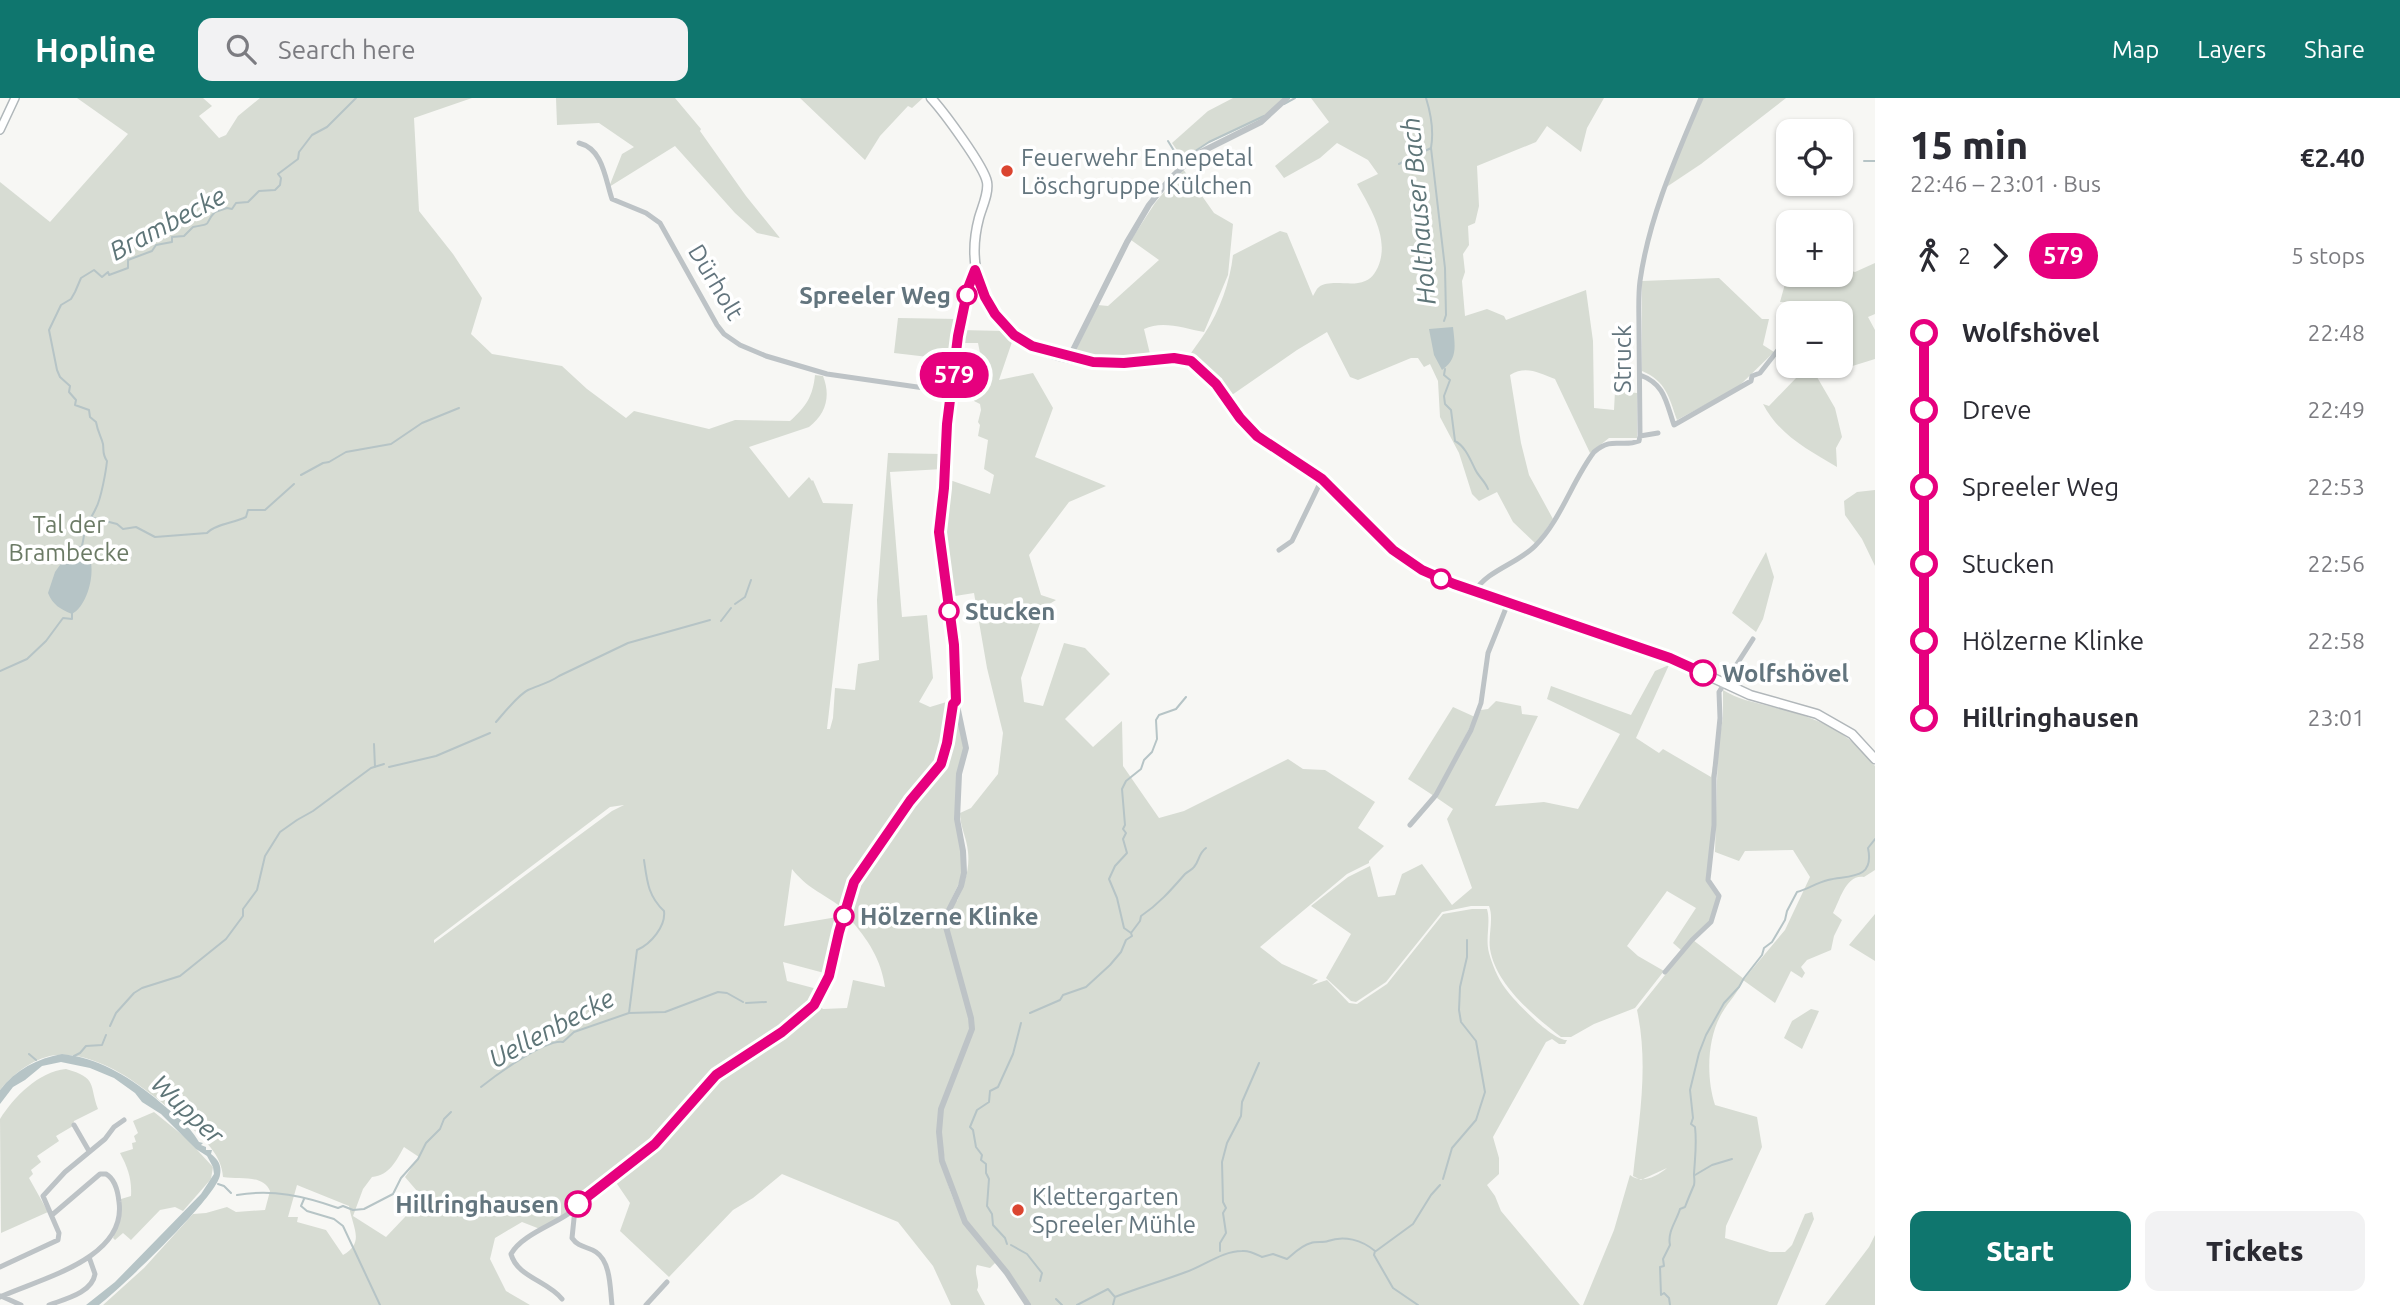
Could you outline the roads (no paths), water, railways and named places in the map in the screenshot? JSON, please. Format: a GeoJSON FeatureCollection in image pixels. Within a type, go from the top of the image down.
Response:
{"type":"FeatureCollection","features":[{"type":"Feature","properties":{"kind":"main road"},"geometry":{"type":"LineString","coordinates":[[0,130],[15,98]]}},
{"type":"Feature","properties":{"kind":"main road"},"geometry":{"type":"LineString","coordinates":[[931,98],[984,174],[987,184],[975,239],[975,270],[985,297],[1009,330],[1032,346],[1069,358],[1103,363],[1174,358],[1191,361],[1216,384],[1244,424],[1264,441],[1322,479],[1382,541],[1404,558],[1437,577],[1670,658],[1723,684],[1763,699],[1826,717],[1852,734],[1875,759]]}},
{"type":"Feature","properties":{"kind":"street"},"geometry":{"type":"LineString","coordinates":[[1069,358],[1127,242],[1149,205],[1169,180],[1195,155],[1261,122],[1287,98]]}},
{"type":"Feature","properties":{"kind":"street","name":"Struck"},"geometry":{"type":"LineString","coordinates":[[1640,436],[1639,283],[1663,191],[1701,98]]}},
{"type":"Feature","properties":{"kind":"street","name":"Dürholt"},"geometry":{"type":"LineString","coordinates":[[579,143],[588,146],[599,159],[612,199],[646,213],[660,223],[712,317],[732,340],[766,356],[814,371],[952,392]]}},
{"type":"Feature","properties":{"kind":"street"},"geometry":{"type":"LineString","coordinates":[[975,270],[961,318],[946,438],[939,532],[954,645],[956,701],[965,748],[959,774],[957,820],[964,870],[961,886],[947,914],[946,927],[972,1025],[942,1104],[939,1142],[944,1168],[965,1222],[1007,1273],[1028,1305]]}},
{"type":"Feature","properties":{"kind":"street"},"geometry":{"type":"LineString","coordinates":[[1640,375],[1658,384],[1674,425],[1751,381],[1752,376],[1760,373],[1776,353]]}},
{"type":"Feature","properties":{"kind":"street"},"geometry":{"type":"LineString","coordinates":[[1475,591],[1482,579],[1515,563],[1537,544],[1594,452],[1603,445],[1615,442],[1634,443],[1639,441],[1640,436],[1658,433]]}},
{"type":"Feature","properties":{"kind":"street"},"geometry":{"type":"LineString","coordinates":[[1279,550],[1292,541],[1322,479]]}},
{"type":"Feature","properties":{"kind":"street"},"geometry":{"type":"LineString","coordinates":[[1410,825],[1436,795],[1471,730],[1481,703],[1488,653],[1508,603]]}},
{"type":"Feature","properties":{"kind":"street"},"geometry":{"type":"LineString","coordinates":[[1665,972],[1711,922],[1720,897],[1708,880],[1714,825],[1719,692],[1753,639]]}},
{"type":"Feature","properties":{"kind":"street"},"geometry":{"type":"LineString","coordinates":[[562,1298],[553,1288],[517,1265],[511,1254],[514,1249],[540,1230],[565,1218],[583,1199],[655,1144],[716,1075],[782,1032],[814,1005],[829,976],[854,882],[910,801],[941,764],[953,704],[956,701]]}},
{"type":"Feature","properties":{"kind":"street"},"geometry":{"type":"LineString","coordinates":[[0,1267],[59,1239],[60,1233],[43,1196],[124,1120]]}},
{"type":"Feature","properties":{"kind":"street"},"geometry":{"type":"LineString","coordinates":[[74,1125],[89,1151]]}},
{"type":"Feature","properties":{"kind":"street"},"geometry":{"type":"LineString","coordinates":[[1,1297],[50,1278],[105,1245],[111,1237],[120,1211],[118,1194],[111,1177],[100,1174],[52,1215]]}},
{"type":"Feature","properties":{"kind":"street"},"geometry":{"type":"LineString","coordinates":[[575,1209],[572,1238],[577,1244],[601,1257],[608,1272],[612,1305]]}},
{"type":"Feature","properties":{"kind":"street"},"geometry":{"type":"LineString","coordinates":[[49,1305],[76,1295],[90,1285],[95,1276],[89,1257]]}},
{"type":"Feature","properties":{"kind":"street"},"geometry":{"type":"LineString","coordinates":[[646,1305],[667,1282]]}},
{"type":"Feature","properties":{"kind":"street"},"geometry":{"type":"LineString","coordinates":[[1,1297],[21,1305]]}},
{"type":"Feature","properties":{"kind":"waterway","name":"Brambecke"},"geometry":{"type":"LineString","coordinates":[[81,548],[87,525],[100,498],[107,461],[96,422],[90,417],[89,410],[75,405],[76,400],[69,392],[70,386],[57,370],[49,330],[61,305],[71,299],[81,278],[94,270],[102,277],[108,272],[109,275],[128,268],[128,260],[152,251],[156,245],[172,242],[172,237],[184,236],[193,227],[207,224],[215,212],[232,209],[236,203],[248,202],[259,191],[275,190],[280,185],[281,178],[278,174],[298,159],[299,152],[312,135],[327,127],[356,98]]}},
{"type":"Feature","properties":{"kind":"waterway"},"geometry":{"type":"LineString","coordinates":[[1284,104],[1295,98]]}},
{"type":"Feature","properties":{"kind":"waterway","name":"Holthauser Bach"},"geometry":{"type":"LineString","coordinates":[[1426,98],[1431,123],[1431,148],[1445,268],[1444,321]]}},
{"type":"Feature","properties":{"kind":"waterway"},"geometry":{"type":"LineString","coordinates":[[1168,141],[1176,154],[1186,157],[1209,142],[1264,116]]}},
{"type":"Feature","properties":{"kind":"waterway"},"geometry":{"type":"LineString","coordinates":[[1399,164],[1431,148]]}},
{"type":"Feature","properties":{"kind":"waterway"},"geometry":{"type":"LineString","coordinates":[[1864,161],[1875,161]]}},
{"type":"Feature","properties":{"kind":"waterway","name":"Holthauser Bach"},"geometry":{"type":"LineString","coordinates":[[1445,369],[1444,375],[1450,380],[1444,396],[1445,404],[1451,410],[1455,441],[1464,449],[1488,489]]}},
{"type":"Feature","properties":{"kind":"waterway"},"geometry":{"type":"LineString","coordinates":[[301,475],[346,452],[391,444],[422,423],[459,408]]}},
{"type":"Feature","properties":{"kind":"waterway"},"geometry":{"type":"LineString","coordinates":[[90,517],[117,524],[123,529],[136,527],[155,537],[207,533],[246,517],[248,510],[265,510],[294,484]]}},
{"type":"Feature","properties":{"kind":"waterway"},"geometry":{"type":"LineString","coordinates":[[735,604],[745,597],[751,580]]}},
{"type":"Feature","properties":{"kind":"waterway"},"geometry":{"type":"LineString","coordinates":[[721,621],[731,608]]}},
{"type":"Feature","properties":{"kind":"waterway","name":"Brambecke"},"geometry":{"type":"LineString","coordinates":[[0,671],[27,659],[46,641],[63,618],[72,619],[72,613]]}},
{"type":"Feature","properties":{"kind":"waterway"},"geometry":{"type":"LineString","coordinates":[[496,722],[528,690],[628,643],[710,620]]}},
{"type":"Feature","properties":{"kind":"waterway"},"geometry":{"type":"LineString","coordinates":[[1030,1013],[1060,1000],[1063,995],[1086,987],[1110,965],[1121,952],[1126,940],[1132,936],[1124,928],[1109,879],[1115,866],[1127,853],[1123,839],[1126,833],[1123,829],[1122,789],[1126,781],[1141,769],[1144,760],[1152,752],[1157,739],[1156,720],[1159,715],[1176,709],[1186,697]]}},
{"type":"Feature","properties":{"kind":"waterway"},"geometry":{"type":"LineString","coordinates":[[389,767],[436,756],[490,733]]}},
{"type":"Feature","properties":{"kind":"waterway"},"geometry":{"type":"LineString","coordinates":[[374,744],[375,767]]}},
{"type":"Feature","properties":{"kind":"waterway"},"geometry":{"type":"LineString","coordinates":[[110,1026],[116,1013],[134,993],[180,976],[226,939],[257,890],[265,856],[280,832],[371,768],[384,764]]}},
{"type":"Feature","properties":{"kind":"waterway"},"geometry":{"type":"LineString","coordinates":[[1670,1305],[1669,1298],[1664,1293],[1661,1295],[1660,1267],[1664,1266],[1663,1259],[1670,1245],[1670,1235],[1680,1209],[1685,1207],[1694,1185],[1696,1139],[1695,1127],[1691,1124],[1693,1118],[1690,1090],[1706,1035],[1724,1003],[1739,987],[1764,948],[1772,942],[1797,892],[1824,881],[1863,871],[1869,859],[1868,848],[1875,839]]}},
{"type":"Feature","properties":{"kind":"waterway"},"geometry":{"type":"LineString","coordinates":[[1131,933],[1141,916],[1193,868],[1206,848]]}},
{"type":"Feature","properties":{"kind":"waterway","name":"Uellenbecke"},"geometry":{"type":"LineString","coordinates":[[481,1087],[533,1052],[563,1042],[574,1032],[629,1013],[637,950],[656,934],[664,917],[664,911],[649,888],[644,860]]}},
{"type":"Feature","properties":{"kind":"waterway"},"geometry":{"type":"LineString","coordinates":[[1443,1179],[1452,1148],[1476,1120],[1485,1092],[1476,1041],[1461,1022],[1459,1010],[1467,940]]}},
{"type":"Feature","properties":{"kind":"waterway"},"geometry":{"type":"LineString","coordinates":[[629,1013],[665,1012],[718,992],[727,993],[743,1002]]}},
{"type":"Feature","properties":{"kind":"waterway"},"geometry":{"type":"LineString","coordinates":[[746,1003],[766,1002]]}},
{"type":"Feature","properties":{"kind":"waterway"},"geometry":{"type":"LineString","coordinates":[[1007,1244],[993,1225],[992,1214],[987,1206],[989,1179],[986,1164],[981,1160],[982,1155],[976,1147],[970,1127],[977,1110],[989,1102],[990,1091],[998,1087],[1013,1054],[1021,1023]]}},
{"type":"Feature","properties":{"kind":"waterway"},"geometry":{"type":"LineString","coordinates":[[74,1056],[86,1046],[102,1045],[106,1035]]}},
{"type":"Feature","properties":{"kind":"waterway"},"geometry":{"type":"LineString","coordinates":[[29,1054],[36,1060]]}},
{"type":"Feature","properties":{"kind":"waterway"},"geometry":{"type":"LineString","coordinates":[[1220,1251],[1220,1243],[1226,1233],[1222,1162],[1227,1143],[1241,1116],[1242,1102],[1259,1063]]}},
{"type":"Feature","properties":{"kind":"waterway","name":"Uellenbecke"},"geometry":{"type":"LineString","coordinates":[[237,1195],[276,1193],[338,1208],[343,1206],[353,1210],[364,1209],[393,1194],[401,1178],[451,1112]]}},
{"type":"Feature","properties":{"kind":"waterway"},"geometry":{"type":"LineString","coordinates":[[1695,1175],[1712,1165],[1732,1159]]}},
{"type":"Feature","properties":{"kind":"waterway","name":"Uellenbecke"},"geometry":{"type":"LineString","coordinates":[[218,1184],[231,1193]]}},
{"type":"Feature","properties":{"kind":"waterway"},"geometry":{"type":"LineString","coordinates":[[1376,1251],[1413,1224],[1440,1185]]}},
{"type":"Feature","properties":{"kind":"waterway"},"geometry":{"type":"LineString","coordinates":[[304,1199],[301,1206],[307,1211],[334,1219],[343,1226],[380,1305]]}},
{"type":"Feature","properties":{"kind":"waterway"},"geometry":{"type":"LineString","coordinates":[[1115,1297],[1186,1272],[1227,1253],[1245,1251],[1262,1257],[1273,1254],[1287,1259],[1308,1244],[1346,1239],[1359,1241],[1375,1251],[1374,1255],[1393,1288],[1418,1305]]}},
{"type":"Feature","properties":{"kind":"waterway"},"geometry":{"type":"LineString","coordinates":[[1011,1245],[1027,1254],[1042,1273],[1040,1281]]}},
{"type":"Feature","properties":{"kind":"waterway"},"geometry":{"type":"LineString","coordinates":[[1077,1305],[1108,1289],[1115,1297],[1113,1305]]}},
{"type":"Feature","properties":{"kind":"waterway"},"geometry":{"type":"LineString","coordinates":[[1056,1299],[1062,1305]]}},
{"type":"Feature","properties":{"kind":"place","name":"Feuerwehr Ennepetal Löschgruppe Külchen"},"geometry":{"type":"Point","coordinates":[1007,171]}},
{"type":"Feature","properties":{"kind":"place","name":"Spreeler Weg"},"geometry":{"type":"Point","coordinates":[967,295]}},
{"type":"Feature","properties":{"kind":"place","name":"Stucken"},"geometry":{"type":"Point","coordinates":[949,611]}},
{"type":"Feature","properties":{"kind":"place","name":"Wolfshövel"},"geometry":{"type":"Point","coordinates":[1703,673]}},
{"type":"Feature","properties":{"kind":"place","name":"Hölzerne Klinke"},"geometry":{"type":"Point","coordinates":[844,916]}},
{"type":"Feature","properties":{"kind":"place","name":"Hillringhausen"},"geometry":{"type":"Point","coordinates":[578,1204]}},
{"type":"Feature","properties":{"kind":"place","name":"Klettergarten Spreeler Mühle"},"geometry":{"type":"Point","coordinates":[1018,1210]}},
{"type":"Feature","properties":{"kind":"park label","name":"Tal der Brambecke"},"geometry":{"type":"Point","coordinates":[69,538]}},
{"type":"Feature","properties":{"kind":"water label","name":"Wupper"},"geometry":{"type":"Point","coordinates":[188,1109]}}]}
